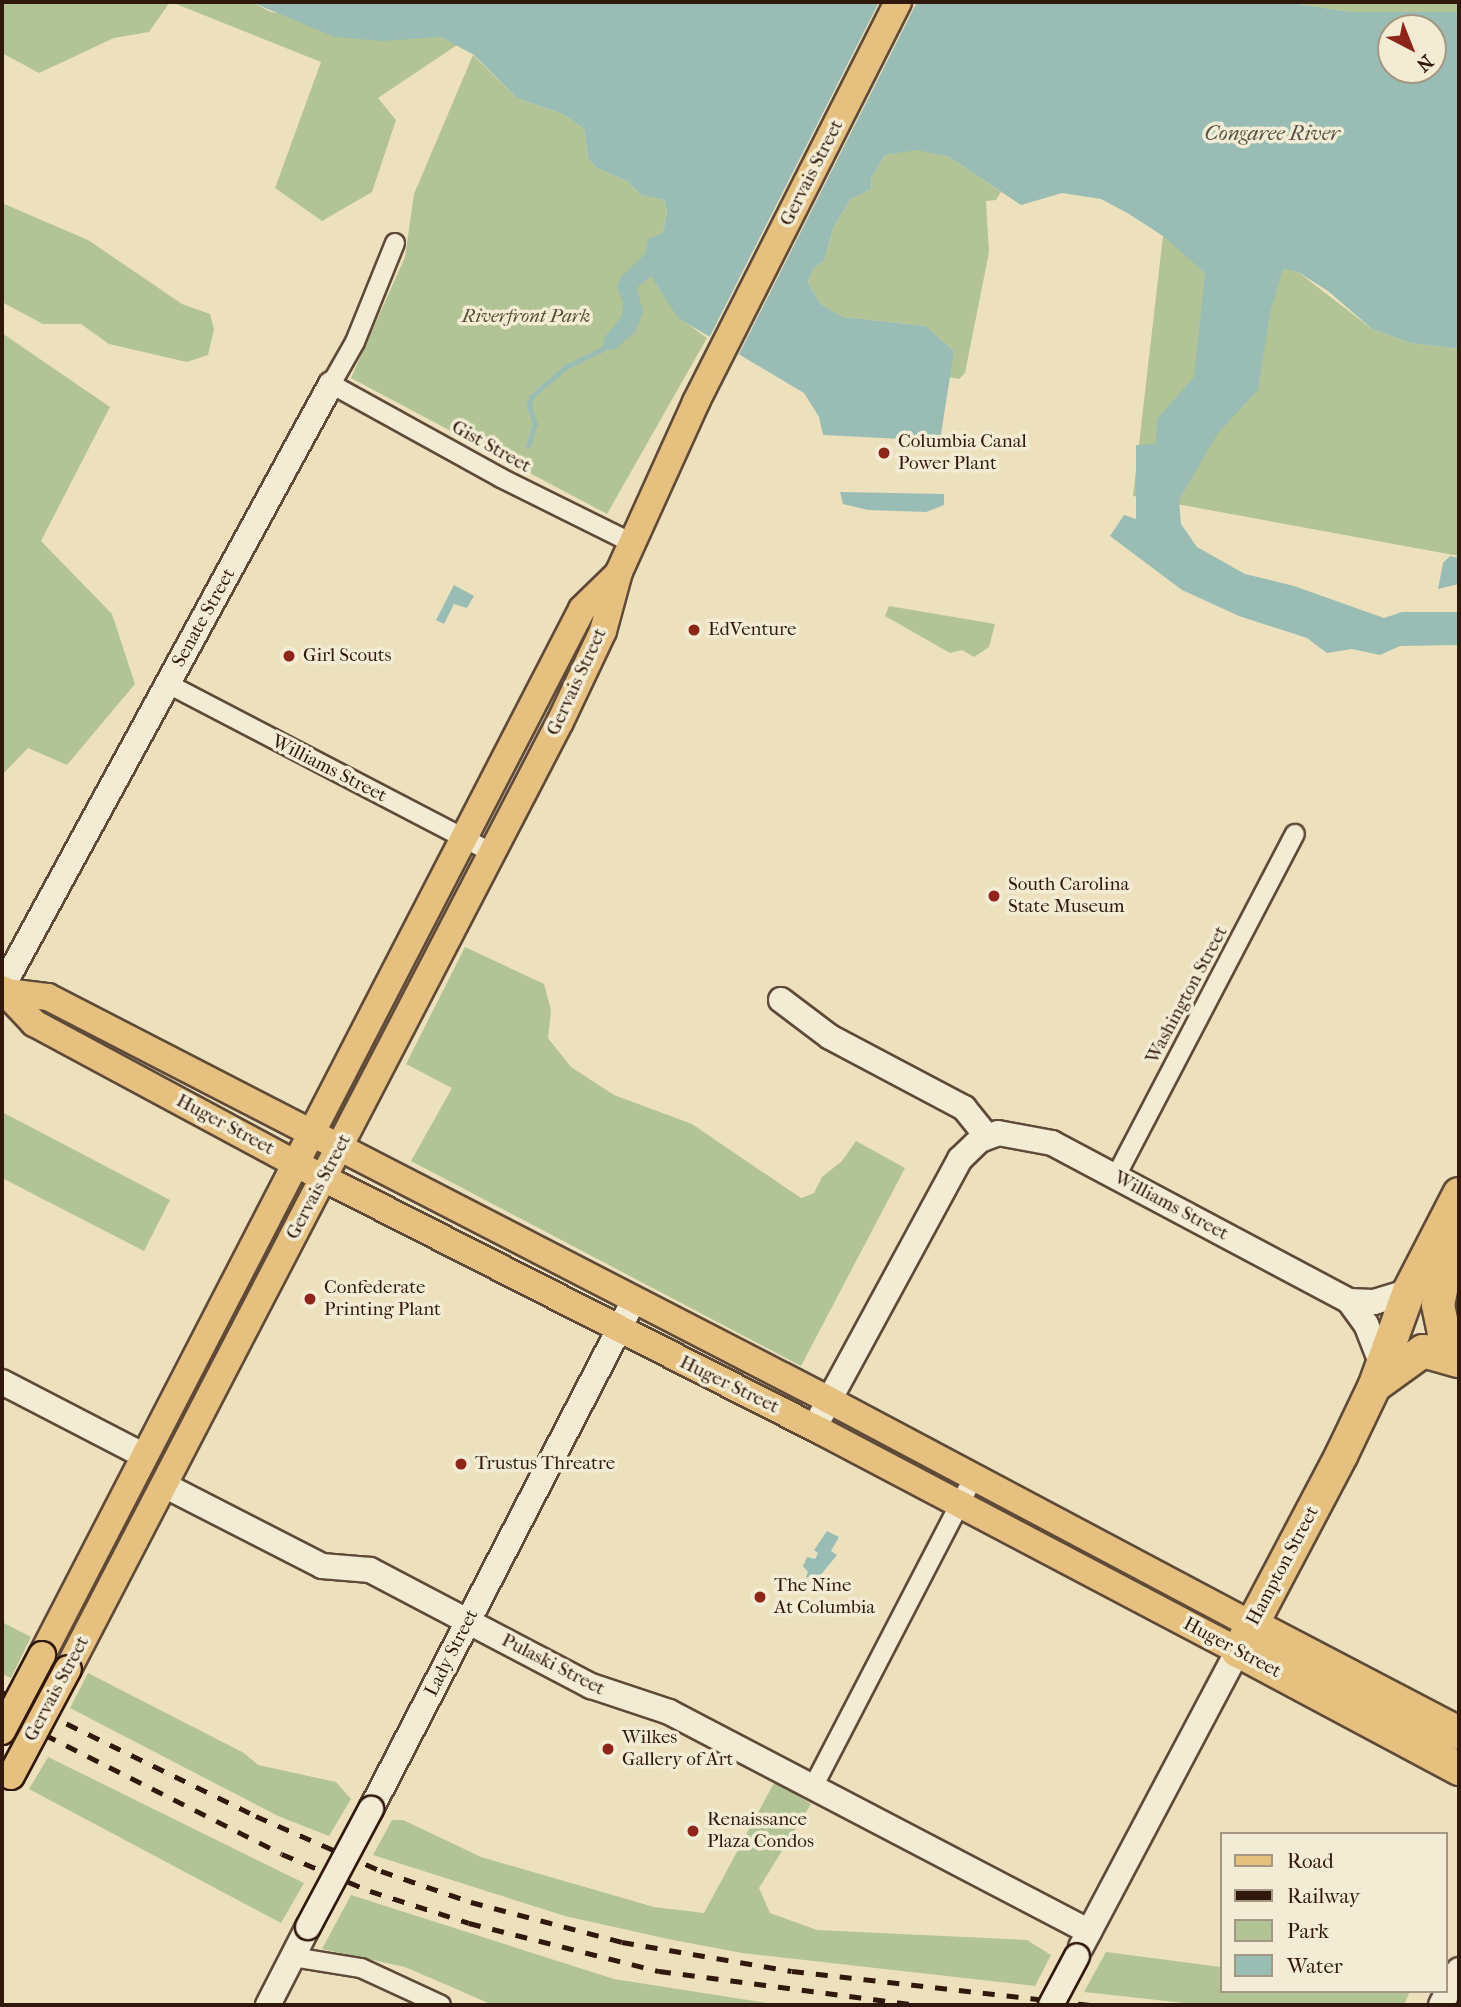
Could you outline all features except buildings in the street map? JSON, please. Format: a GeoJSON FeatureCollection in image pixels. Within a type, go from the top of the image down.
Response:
{"type":"FeatureCollection","features":[{"type":"Feature","properties":{"kind":"highway","name":"Hampton Street"},"geometry":{"type":"LineString","coordinates":[[1245,1638],[1378,1376],[1409,1291],[1459,1194]]}},
{"type":"Feature","properties":{"kind":"highway"},"geometry":{"type":"LineString","coordinates":[[1459,1249],[1442,1285],[1438,1305],[1444,1334],[1459,1355]]}},
{"type":"Feature","properties":{"kind":"highway"},"geometry":{"type":"LineString","coordinates":[[1378,1376],[1419,1353],[1459,1361]]}},
{"type":"Feature","properties":{"kind":"highway","name":"Huger Street"},"geometry":{"type":"LineString","coordinates":[[1245,1638],[1459,1733]]}},
{"type":"Feature","properties":{"kind":"highway","name":"Huger Street"},"geometry":{"type":"LineString","coordinates":[[1245,1638],[1459,1769]]}},
{"type":"Feature","properties":{"kind":"main road","name":"Gervais Street"},"geometry":{"type":"LineString","coordinates":[[6,1785],[492,853],[603,631],[619,572],[696,402],[898,2]]}},
{"type":"Feature","properties":{"kind":"main road","name":"Gervais Street"},"geometry":{"type":"LineString","coordinates":[[2,1731],[298,1165],[582,609],[619,572]]}},
{"type":"Feature","properties":{"kind":"main road","name":"Huger Street"},"geometry":{"type":"LineString","coordinates":[[3,993],[48,997],[829,1400],[974,1477],[1245,1638]]}},
{"type":"Feature","properties":{"kind":"main road","name":"Huger Street"},"geometry":{"type":"LineString","coordinates":[[3,993],[34,1023],[298,1165],[618,1331],[814,1427],[959,1505],[1245,1638]]}},
{"type":"Feature","properties":{"kind":"main road"},"geometry":{"type":"LineString","coordinates":[[138,1535],[132,1521],[152,1472],[145,1456]]}},
{"type":"Feature","properties":{"kind":"street","name":"Senate Street"},"geometry":{"type":"LineString","coordinates":[[3,993],[355,342],[395,243]]}},
{"type":"Feature","properties":{"kind":"street","name":"Gist Street"},"geometry":{"type":"LineString","coordinates":[[331,384],[501,478],[632,543]]}},
{"type":"Feature","properties":{"kind":"street","name":"Williams Street"},"geometry":{"type":"LineString","coordinates":[[168,684],[492,853]]}},
{"type":"Feature","properties":{"kind":"street","name":"Washington Street"},"geometry":{"type":"LineString","coordinates":[[1116,1176],[1294,834]]}},
{"type":"Feature","properties":{"kind":"street"},"geometry":{"type":"LineString","coordinates":[[781,1000],[830,1037],[964,1108],[987,1136],[960,1159],[814,1427]]}},
{"type":"Feature","properties":{"kind":"street","name":"Williams Street"},"geometry":{"type":"LineString","coordinates":[[987,1136],[1007,1132],[1027,1135],[1116,1176],[1349,1301],[1366,1324],[1378,1376]]}},
{"type":"Feature","properties":{"kind":"street"},"geometry":{"type":"LineString","coordinates":[[1349,1301],[1374,1302],[1409,1291]]}},
{"type":"Feature","properties":{"kind":"street","name":"Lady Street"},"geometry":{"type":"LineString","coordinates":[[268,2005],[634,1300]]}},
{"type":"Feature","properties":{"kind":"street"},"geometry":{"type":"LineString","coordinates":[[2,1382],[145,1456]]}},
{"type":"Feature","properties":{"kind":"street"},"geometry":{"type":"LineString","coordinates":[[813,1787],[974,1477]]}},
{"type":"Feature","properties":{"kind":"street","name":"Pulaski Street"},"geometry":{"type":"LineString","coordinates":[[164,1485],[322,1566],[370,1570],[600,1690],[669,1712],[1089,1932]]}},
{"type":"Feature","properties":{"kind":"street","name":"Hampton Street"},"geometry":{"type":"LineString","coordinates":[[1051,2005],[1245,1638]]}},
{"type":"Feature","properties":{"kind":"street"},"geometry":{"type":"LineString","coordinates":[[293,1957],[361,1968],[441,2005]]}},
{"type":"Feature","properties":{"kind":"street"},"geometry":{"type":"LineString","coordinates":[[1444,1999],[1459,1970]]}},
{"type":"Feature","properties":{"kind":"green space"},"geometry":{"type":"Polygon","coordinates":[[[2,2],[170,2],[149,32],[114,38],[39,73],[2,53],[2,2]]]}},
{"type":"Feature","properties":{"kind":"green space"},"geometry":{"type":"Polygon","coordinates":[[[171,2],[251,2],[271,12],[441,37],[457,45],[378,98],[396,120],[372,192],[322,221],[275,188],[321,62],[171,2]]]}},
{"type":"Feature","properties":{"kind":"green space"},"geometry":{"type":"Polygon","coordinates":[[[1285,2],[1459,2],[1459,12],[1351,12],[1285,2]]]}},
{"type":"Feature","properties":{"kind":"green space","name":"Riverfront Park"},"geometry":{"type":"Polygon","coordinates":[[[473,55],[517,98],[563,114],[584,129],[588,158],[597,168],[627,181],[641,195],[664,200],[667,211],[655,278],[678,317],[707,338],[607,514],[351,378],[405,257],[414,194],[473,55]]]}},
{"type":"Feature","properties":{"kind":"green space"},"geometry":{"type":"Polygon","coordinates":[[[918,149],[949,157],[1001,192],[996,200],[986,201],[989,252],[965,373],[959,379],[949,377],[954,351],[926,326],[843,317],[821,304],[808,283],[813,269],[824,261],[834,226],[851,199],[872,189],[871,179],[885,155],[918,149]]]}},
{"type":"Feature","properties":{"kind":"green space"},"geometry":{"type":"Polygon","coordinates":[[[2,203],[88,240],[182,304],[210,314],[214,329],[208,355],[187,362],[109,344],[81,324],[43,324],[2,302],[2,203]]]}},
{"type":"Feature","properties":{"kind":"green space"},"geometry":{"type":"Polygon","coordinates":[[[1163,236],[1203,268],[1253,262],[1298,272],[1372,329],[1411,343],[1459,349],[1459,556],[1133,496],[1163,236]]]}},
{"type":"Feature","properties":{"kind":"green space"},"geometry":{"type":"Polygon","coordinates":[[[2,333],[110,407],[41,541],[112,614],[135,684],[67,765],[28,748],[2,775],[2,333]]]}},
{"type":"Feature","properties":{"kind":"green space"},"geometry":{"type":"Polygon","coordinates":[[[889,606],[995,624],[989,647],[974,657],[962,650],[950,653],[885,616],[889,606]]]}},
{"type":"Feature","properties":{"kind":"green space"},"geometry":{"type":"Polygon","coordinates":[[[465,947],[544,984],[551,1010],[548,1038],[571,1067],[614,1095],[692,1124],[801,1198],[814,1193],[822,1177],[842,1161],[856,1141],[905,1168],[801,1366],[411,1161],[452,1088],[406,1064],[465,947]]]}},
{"type":"Feature","properties":{"kind":"green space"},"geometry":{"type":"Polygon","coordinates":[[[2,1112],[170,1200],[144,1251],[2,1178],[2,1112]]]}},
{"type":"Feature","properties":{"kind":"green space"},"geometry":{"type":"Polygon","coordinates":[[[2,1622],[31,1637],[11,1678],[2,1674],[2,1622]]]}},
{"type":"Feature","properties":{"kind":"green space"},"geometry":{"type":"Polygon","coordinates":[[[88,1673],[244,1753],[258,1765],[336,1782],[351,1799],[329,1836],[278,1816],[70,1708],[88,1673]]]}},
{"type":"Feature","properties":{"kind":"green space"},"geometry":{"type":"Polygon","coordinates":[[[48,1757],[304,1883],[281,1923],[29,1789],[48,1757]]]}},
{"type":"Feature","properties":{"kind":"green space"},"geometry":{"type":"Polygon","coordinates":[[[775,1781],[811,1804],[759,1888],[770,1913],[817,1930],[1027,1940],[1051,1955],[1035,1986],[742,1953],[668,1939],[565,1916],[373,1855],[392,1820],[403,1820],[481,1857],[654,1907],[704,1913],[775,1781]]]}},
{"type":"Feature","properties":{"kind":"green space"},"geometry":{"type":"Polygon","coordinates":[[[351,1895],[614,1979],[780,2005],[493,2005],[405,1967],[322,1949],[351,1895]]]}},
{"type":"Feature","properties":{"kind":"green space"},"geometry":{"type":"Polygon","coordinates":[[[1106,1952],[1220,1967],[1220,1993],[1409,1993],[1404,2005],[1203,2005],[1084,1992],[1106,1952]]]}},
{"type":"Feature","properties":{"kind":"water","name":"Congaree River"},"geometry":{"type":"Polygon","coordinates":[[[251,2],[1285,2],[1351,12],[1459,12],[1459,349],[1411,343],[1372,329],[1328,291],[1298,272],[1283,269],[1270,313],[1258,390],[1218,433],[1179,500],[1181,524],[1197,547],[1245,574],[1294,586],[1384,618],[1402,612],[1459,612],[1459,645],[1400,646],[1380,655],[1352,649],[1327,653],[1307,638],[1239,616],[1182,590],[1110,536],[1124,515],[1136,519],[1136,445],[1156,444],[1157,419],[1194,377],[1205,273],[1163,236],[1129,214],[1101,199],[1062,193],[1021,205],[949,157],[918,150],[885,155],[871,179],[872,189],[851,199],[834,226],[824,261],[813,269],[808,283],[821,304],[843,317],[926,326],[954,351],[940,441],[823,435],[819,417],[804,393],[678,318],[651,276],[637,288],[643,312],[636,331],[615,350],[603,349],[604,338],[622,316],[623,301],[617,288],[621,277],[645,254],[648,239],[663,233],[667,211],[664,200],[641,195],[627,181],[597,168],[588,158],[584,129],[563,114],[517,98],[474,55],[441,37],[383,41],[335,37],[251,2]]]}},
{"type":"Feature","properties":{"kind":"water"},"geometry":{"type":"Polygon","coordinates":[[[840,492],[944,494],[944,505],[926,512],[868,510],[843,504],[840,492]]]}},
{"type":"Feature","properties":{"kind":"water"},"geometry":{"type":"Polygon","coordinates":[[[1450,556],[1459,558],[1459,584],[1438,589],[1443,563],[1450,556]]]}},
{"type":"Feature","properties":{"kind":"water"},"geometry":{"type":"Polygon","coordinates":[[[454,585],[474,596],[467,608],[454,604],[444,624],[436,620],[454,585]]]}},
{"type":"Feature","properties":{"kind":"water"},"geometry":{"type":"Polygon","coordinates":[[[827,1531],[839,1537],[831,1551],[837,1555],[815,1582],[806,1577],[808,1572],[803,1566],[807,1557],[815,1559],[818,1553],[814,1550],[827,1531]]]}},
{"type":"Feature","properties":{"kind":"pier"},"geometry":{"type":"Polygon","coordinates":[[[879,2],[917,2],[737,358],[707,342],[879,2]]]}},
{"type":"Feature","properties":{"kind":"waterway"},"geometry":{"type":"LineString","coordinates":[[528,446],[535,425],[529,405],[531,397],[566,367],[603,349]]}},
{"type":"Feature","properties":{"kind":"railway"},"geometry":{"type":"LineString","coordinates":[[2,1692],[256,1816],[381,1871],[471,1902],[622,1942],[792,1971],[1090,2005]]}},
{"type":"Feature","properties":{"kind":"railway"},"geometry":{"type":"LineString","coordinates":[[2,1713],[282,1854],[370,1891],[469,1923],[659,1971],[916,2005]]}},
{"type":"Feature","properties":{"kind":"place","name":"Columbia Canal Power Plant"},"geometry":{"type":"Point","coordinates":[884,453]}},
{"type":"Feature","properties":{"kind":"place","name":"EdVenture"},"geometry":{"type":"Point","coordinates":[694,630]}},
{"type":"Feature","properties":{"kind":"place","name":"Girl Scouts"},"geometry":{"type":"Point","coordinates":[289,656]}},
{"type":"Feature","properties":{"kind":"place","name":"South Carolina State Museum"},"geometry":{"type":"Point","coordinates":[994,896]}},
{"type":"Feature","properties":{"kind":"place","name":"Confederate Printing Plant"},"geometry":{"type":"Point","coordinates":[310,1299]}},
{"type":"Feature","properties":{"kind":"place","name":"Trustus Threatre"},"geometry":{"type":"Point","coordinates":[461,1464]}},
{"type":"Feature","properties":{"kind":"place","name":"The Nine At Columbia"},"geometry":{"type":"Point","coordinates":[760,1597]}},
{"type":"Feature","properties":{"kind":"place","name":"Wilkes Gallery of Art"},"geometry":{"type":"Point","coordinates":[608,1749]}},
{"type":"Feature","properties":{"kind":"place","name":"Renaissance Plaza Condos"},"geometry":{"type":"Point","coordinates":[693,1831]}}]}
